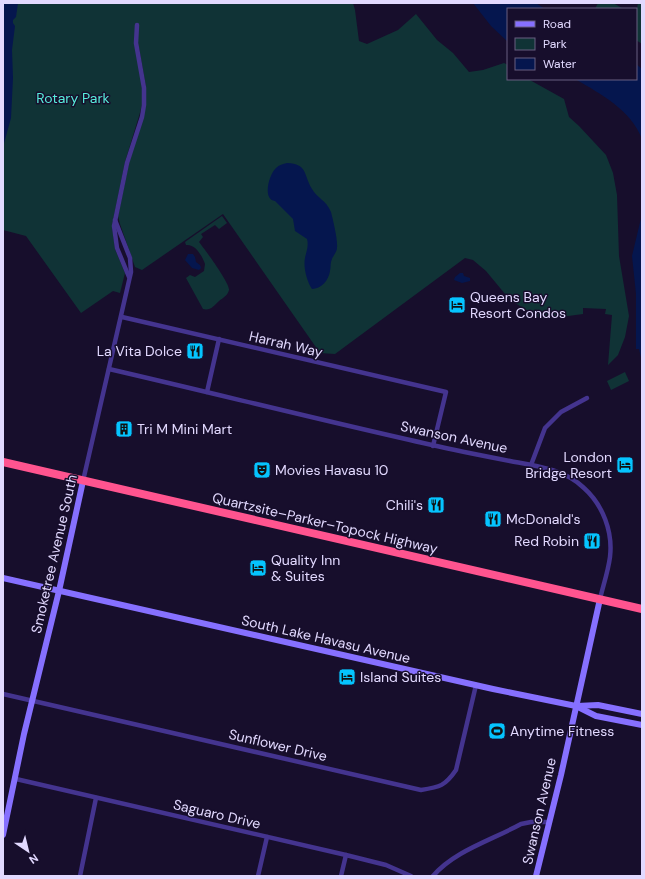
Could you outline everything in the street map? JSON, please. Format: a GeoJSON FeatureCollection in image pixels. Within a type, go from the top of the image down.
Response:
{"type":"FeatureCollection","features":[{"type":"Feature","properties":{"kind":"highway","name":"Quartzsite–Parker–Topock Highway"},"geometry":{"type":"LineString","coordinates":[[3,462],[642,609]]}},
{"type":"Feature","properties":{"kind":"main road","name":"Smoketree Avenue South"},"geometry":{"type":"LineString","coordinates":[[3,835],[16,779],[24,734],[59,591],[83,481]]}},
{"type":"Feature","properties":{"kind":"main road","name":"South Lake Havasu Avenue"},"geometry":{"type":"LineString","coordinates":[[3,578],[476,685],[576,706],[596,716],[642,725]]}},
{"type":"Feature","properties":{"kind":"main road","name":"Swanson Avenue"},"geometry":{"type":"LineString","coordinates":[[536,876],[548,822],[561,775],[600,599]]}},
{"type":"Feature","properties":{"kind":"main road"},"geometry":{"type":"LineString","coordinates":[[576,706],[598,706],[642,714]]}},
{"type":"Feature","properties":{"kind":"street"},"geometry":{"type":"LineString","coordinates":[[130,279],[118,248],[114,232],[115,220],[127,163],[144,105],[144,88],[136,42],[138,24]]}},
{"type":"Feature","properties":{"kind":"street","name":"Smoketree Avenue South"},"geometry":{"type":"LineString","coordinates":[[83,481],[108,369],[122,317],[132,267],[115,220]]}},
{"type":"Feature","properties":{"kind":"street","name":"Harrah Way"},"geometry":{"type":"LineString","coordinates":[[122,317],[446,392],[433,446]]}},
{"type":"Feature","properties":{"kind":"street"},"geometry":{"type":"LineString","coordinates":[[207,392],[219,339]]}},
{"type":"Feature","properties":{"kind":"street","name":"Swanson Avenue"},"geometry":{"type":"LineString","coordinates":[[108,369],[433,446],[554,470],[573,479],[589,493],[601,510],[608,530],[610,551],[600,599]]}},
{"type":"Feature","properties":{"kind":"street"},"geometry":{"type":"LineString","coordinates":[[531,465],[545,428],[561,412],[587,398]]}},
{"type":"Feature","properties":{"kind":"street","name":"Sunflower Drive"},"geometry":{"type":"LineString","coordinates":[[3,694],[421,790],[438,787],[449,780],[456,770],[476,685]]}},
{"type":"Feature","properties":{"kind":"street","name":"Saguaro Drive"},"geometry":{"type":"LineString","coordinates":[[16,779],[346,855],[386,865],[411,876]]}},
{"type":"Feature","properties":{"kind":"street"},"geometry":{"type":"LineString","coordinates":[[80,876],[96,798]]}},
{"type":"Feature","properties":{"kind":"street"},"geometry":{"type":"LineString","coordinates":[[433,876],[446,863],[457,856],[523,823],[548,822]]}},
{"type":"Feature","properties":{"kind":"street"},"geometry":{"type":"LineString","coordinates":[[258,876],[267,837]]}},
{"type":"Feature","properties":{"kind":"street"},"geometry":{"type":"LineString","coordinates":[[341,876],[346,855]]}},
{"type":"Feature","properties":{"kind":"green space","name":"Rotary Park"},"geometry":{"type":"Polygon","coordinates":[[[3,3],[353,3],[359,41],[367,44],[398,30],[416,14],[437,40],[453,53],[469,72],[483,70],[504,63],[507,64],[507,80],[530,80],[564,99],[569,117],[606,155],[613,173],[617,195],[619,256],[629,316],[625,337],[618,355],[608,365],[612,315],[605,314],[606,309],[583,308],[583,314],[546,319],[540,318],[510,300],[486,271],[473,260],[465,258],[335,354],[320,353],[223,214],[142,270],[135,267],[118,216],[129,163],[146,105],[146,87],[138,42],[142,105],[125,162],[112,226],[115,249],[125,273],[120,293],[113,291],[81,313],[26,236],[3,230],[3,3]]]}},
{"type":"Feature","properties":{"kind":"green space"},"geometry":{"type":"Polygon","coordinates":[[[598,3],[613,3],[622,8],[596,8],[598,3]]]}},
{"type":"Feature","properties":{"kind":"green space"},"geometry":{"type":"Polygon","coordinates":[[[638,3],[642,3],[642,44],[637,41],[638,3]]]}},
{"type":"Feature","properties":{"kind":"green space"},"geometry":{"type":"Polygon","coordinates":[[[222,216],[227,223],[219,229],[215,225],[201,234],[203,237],[199,242],[221,273],[229,290],[228,293],[212,308],[203,309],[186,278],[190,275],[195,277],[204,271],[205,264],[196,248],[186,245],[185,242],[222,216]]]}},
{"type":"Feature","properties":{"kind":"green space"},"geometry":{"type":"Polygon","coordinates":[[[625,372],[629,381],[611,390],[607,381],[625,372]]]}},
{"type":"Feature","properties":{"kind":"water"},"geometry":{"type":"Polygon","coordinates":[[[3,3],[18,3],[16,17],[13,20],[15,26],[12,50],[13,78],[11,118],[3,147],[3,3]]]}},
{"type":"Feature","properties":{"kind":"water"},"geometry":{"type":"Polygon","coordinates":[[[473,3],[536,3],[544,8],[507,8],[507,41],[491,26],[473,3]]]}},
{"type":"Feature","properties":{"kind":"water"},"geometry":{"type":"Polygon","coordinates":[[[637,65],[642,69],[642,139],[631,120],[623,111],[577,80],[637,80],[637,65]]]}},
{"type":"Feature","properties":{"kind":"water"},"geometry":{"type":"Polygon","coordinates":[[[287,163],[298,165],[302,168],[314,192],[329,208],[334,225],[337,249],[331,260],[328,278],[321,286],[315,289],[312,289],[310,286],[305,270],[308,247],[307,239],[295,231],[293,219],[275,201],[271,200],[268,192],[269,181],[273,171],[278,166],[287,163]]]}},
{"type":"Feature","properties":{"kind":"water"},"geometry":{"type":"Polygon","coordinates":[[[642,214],[642,362],[639,349],[636,349],[636,294],[632,256],[642,214]]]}},
{"type":"Feature","properties":{"kind":"water"},"geometry":{"type":"Polygon","coordinates":[[[188,254],[193,254],[196,262],[200,265],[201,268],[199,270],[192,268],[185,260],[188,254]]]}},
{"type":"Feature","properties":{"kind":"water"},"geometry":{"type":"Polygon","coordinates":[[[460,273],[463,273],[464,276],[470,278],[470,281],[462,283],[454,280],[460,273]]]}},
{"type":"Feature","properties":{"kind":"place","name":"Queens Bay Resort Condos"},"geometry":{"type":"Point","coordinates":[457,305]}},
{"type":"Feature","properties":{"kind":"place","name":"La Vita Dolce"},"geometry":{"type":"Point","coordinates":[195,351]}},
{"type":"Feature","properties":{"kind":"place","name":"Tri M Mini Mart"},"geometry":{"type":"Point","coordinates":[124,429]}},
{"type":"Feature","properties":{"kind":"place","name":"London Bridge Resort"},"geometry":{"type":"Point","coordinates":[625,465]}},
{"type":"Feature","properties":{"kind":"place","name":"Movies Havasu 10"},"geometry":{"type":"Point","coordinates":[262,470]}},
{"type":"Feature","properties":{"kind":"place","name":"Chili's"},"geometry":{"type":"Point","coordinates":[436,505]}},
{"type":"Feature","properties":{"kind":"place","name":"McDonald's"},"geometry":{"type":"Point","coordinates":[493,519]}},
{"type":"Feature","properties":{"kind":"place","name":"Red Robin"},"geometry":{"type":"Point","coordinates":[592,541]}},
{"type":"Feature","properties":{"kind":"place","name":"Quality Inn & Suites"},"geometry":{"type":"Point","coordinates":[258,568]}},
{"type":"Feature","properties":{"kind":"place","name":"Island Suites"},"geometry":{"type":"Point","coordinates":[347,677]}},
{"type":"Feature","properties":{"kind":"place","name":"Anytime Fitness"},"geometry":{"type":"Point","coordinates":[497,731]}}]}
